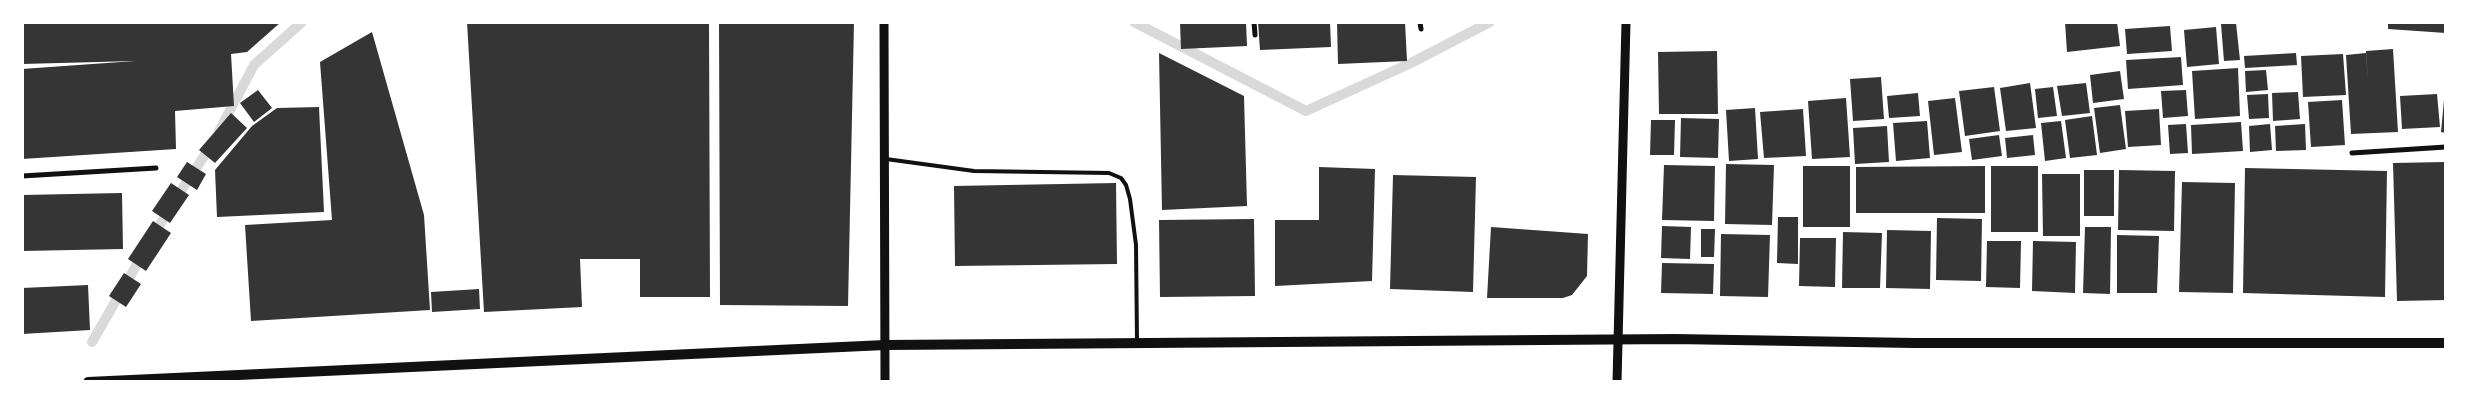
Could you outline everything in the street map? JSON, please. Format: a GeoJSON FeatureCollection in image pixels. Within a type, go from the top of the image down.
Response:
{"type":"FeatureCollection","features":[{"type":"Feature","properties":{"kind":"main road"},"geometry":{"type":"LineString","coordinates":[[88,382],[885,345],[1618,341],[1675,339],[1914,343],[2446,343]]}},
{"type":"Feature","properties":{"kind":"street"},"geometry":{"type":"LineString","coordinates":[[884,22],[885,382]]}},
{"type":"Feature","properties":{"kind":"street"},"geometry":{"type":"LineString","coordinates":[[1254,22],[1255,35]]}},
{"type":"Feature","properties":{"kind":"street"},"geometry":{"type":"LineString","coordinates":[[1420,22],[1421,30]]}},
{"type":"Feature","properties":{"kind":"street"},"geometry":{"type":"LineString","coordinates":[[1617,382],[1626,22]]}},
{"type":"Feature","properties":{"kind":"street"},"geometry":{"type":"LineString","coordinates":[[2352,153],[2446,147]]}},
{"type":"Feature","properties":{"kind":"street"},"geometry":{"type":"LineString","coordinates":[[22,176],[156,168]]}},
{"type":"Feature","properties":{"kind":"lane"},"geometry":{"type":"LineString","coordinates":[[884,159],[974,172],[1109,172],[1121,178],[1128,192],[1134,226],[1137,343]]}},
{"type":"Feature","properties":{"kind":"building"},"geometry":{"type":"Polygon","coordinates":[[[22,22],[281,22],[247,52],[231,54],[234,106],[175,111],[176,149],[22,159],[22,69],[135,61],[22,64],[22,22]]]}},
{"type":"Feature","properties":{"kind":"building"},"geometry":{"type":"Polygon","coordinates":[[[467,22],[709,22],[710,297],[640,297],[640,259],[580,259],[582,307],[484,312],[467,22]]]}},
{"type":"Feature","properties":{"kind":"building"},"geometry":{"type":"Polygon","coordinates":[[[719,22],[854,22],[848,306],[720,305],[719,22]]]}},
{"type":"Feature","properties":{"kind":"building"},"geometry":{"type":"Polygon","coordinates":[[[1180,22],[1246,22],[1247,46],[1181,49],[1180,22]]]}},
{"type":"Feature","properties":{"kind":"building"},"geometry":{"type":"Polygon","coordinates":[[[1258,22],[1330,22],[1331,47],[1260,50],[1258,22]]]}},
{"type":"Feature","properties":{"kind":"building"},"geometry":{"type":"Polygon","coordinates":[[[1337,22],[1405,22],[1407,61],[1338,64],[1337,22]]]}},
{"type":"Feature","properties":{"kind":"building"},"geometry":{"type":"Polygon","coordinates":[[[2065,22],[2117,22],[2120,46],[2067,52],[2065,22]]]}},
{"type":"Feature","properties":{"kind":"building"},"geometry":{"type":"Polygon","coordinates":[[[2388,22],[2446,22],[2446,33],[2388,29],[2388,22]]]}},
{"type":"Feature","properties":{"kind":"building"},"geometry":{"type":"Polygon","coordinates":[[[2236,23],[2240,60],[2224,61],[2221,24],[2236,23]]]}},
{"type":"Feature","properties":{"kind":"building"},"geometry":{"type":"Polygon","coordinates":[[[2170,26],[2172,51],[2127,54],[2125,29],[2170,26]]]}},
{"type":"Feature","properties":{"kind":"building"},"geometry":{"type":"Polygon","coordinates":[[[2216,27],[2219,64],[2187,67],[2184,30],[2216,27]]]}},
{"type":"Feature","properties":{"kind":"building"},"geometry":{"type":"Polygon","coordinates":[[[372,32],[424,215],[430,310],[251,321],[245,225],[332,220],[320,62],[372,32]]]}},
{"type":"Feature","properties":{"kind":"building"},"geometry":{"type":"Polygon","coordinates":[[[2393,49],[2398,132],[2351,134],[2346,55],[2366,53],[2368,81],[2366,51],[2393,49]]]}},
{"type":"Feature","properties":{"kind":"building"},"geometry":{"type":"Polygon","coordinates":[[[1717,51],[1718,114],[1659,114],[1658,52],[1717,51]]]}},
{"type":"Feature","properties":{"kind":"building"},"geometry":{"type":"Polygon","coordinates":[[[1159,53],[1244,96],[1247,206],[1162,210],[1159,53]]]}},
{"type":"Feature","properties":{"kind":"building"},"geometry":{"type":"Polygon","coordinates":[[[2296,53],[2297,65],[2245,68],[2244,56],[2296,53]]]}},
{"type":"Feature","properties":{"kind":"building"},"geometry":{"type":"Polygon","coordinates":[[[2343,54],[2346,95],[2303,97],[2301,56],[2343,54]]]}},
{"type":"Feature","properties":{"kind":"building"},"geometry":{"type":"Polygon","coordinates":[[[2181,57],[2183,85],[2128,89],[2126,60],[2181,57]]]}},
{"type":"Feature","properties":{"kind":"building"},"geometry":{"type":"Polygon","coordinates":[[[2238,68],[2240,116],[2195,119],[2192,71],[2238,68]]]}},
{"type":"Feature","properties":{"kind":"building"},"geometry":{"type":"Polygon","coordinates":[[[2266,70],[2268,90],[2246,92],[2245,71],[2266,70]]]}},
{"type":"Feature","properties":{"kind":"building"},"geometry":{"type":"Polygon","coordinates":[[[2120,71],[2124,99],[2093,103],[2090,75],[2120,71]]]}},
{"type":"Feature","properties":{"kind":"building"},"geometry":{"type":"Polygon","coordinates":[[[1881,77],[1884,119],[1853,121],[1850,79],[1881,77]]]}},
{"type":"Feature","properties":{"kind":"building"},"geometry":{"type":"Polygon","coordinates":[[[2030,83],[2036,128],[2006,131],[2000,88],[2030,83]]]}},
{"type":"Feature","properties":{"kind":"building"},"geometry":{"type":"Polygon","coordinates":[[[2086,83],[2090,113],[2062,116],[2057,86],[2086,83]]]}},
{"type":"Feature","properties":{"kind":"building"},"geometry":{"type":"Polygon","coordinates":[[[1994,87],[2000,131],[1965,136],[1959,91],[1994,87]]]}},
{"type":"Feature","properties":{"kind":"building"},"geometry":{"type":"Polygon","coordinates":[[[2053,87],[2057,116],[2038,118],[2035,89],[2053,87]]]}},
{"type":"Feature","properties":{"kind":"building"},"geometry":{"type":"Polygon","coordinates":[[[258,90],[272,108],[254,122],[240,103],[258,90]]]}},
{"type":"Feature","properties":{"kind":"building"},"geometry":{"type":"Polygon","coordinates":[[[2186,90],[2188,116],[2163,118],[2161,91],[2186,90]]]}},
{"type":"Feature","properties":{"kind":"building"},"geometry":{"type":"Polygon","coordinates":[[[2298,92],[2300,119],[2273,121],[2272,93],[2298,92]]]}},
{"type":"Feature","properties":{"kind":"building"},"geometry":{"type":"Polygon","coordinates":[[[1918,93],[1920,116],[1889,118],[1887,96],[1918,93]]]}},
{"type":"Feature","properties":{"kind":"building"},"geometry":{"type":"Polygon","coordinates":[[[2268,94],[2269,118],[2249,119],[2247,95],[2268,94]]]}},
{"type":"Feature","properties":{"kind":"building"},"geometry":{"type":"Polygon","coordinates":[[[2437,94],[2440,127],[2402,129],[2400,96],[2437,94]]]}},
{"type":"Feature","properties":{"kind":"building"},"geometry":{"type":"Polygon","coordinates":[[[1846,98],[1850,157],[1812,159],[1808,101],[1846,98]]]}},
{"type":"Feature","properties":{"kind":"building"},"geometry":{"type":"Polygon","coordinates":[[[1955,98],[1962,152],[1934,155],[1928,101],[1955,98]]]}},
{"type":"Feature","properties":{"kind":"building"},"geometry":{"type":"Polygon","coordinates":[[[2342,100],[2345,145],[2311,147],[2308,102],[2342,100]]]}},
{"type":"Feature","properties":{"kind":"building"},"geometry":{"type":"Polygon","coordinates":[[[2444,100],[2446,100],[2446,133],[2441,132],[2444,100]]]}},
{"type":"Feature","properties":{"kind":"building"},"geometry":{"type":"Polygon","coordinates":[[[2120,105],[2126,149],[2100,153],[2094,108],[2120,105]]]}},
{"type":"Feature","properties":{"kind":"building"},"geometry":{"type":"Polygon","coordinates":[[[319,107],[324,212],[217,217],[215,170],[252,126],[277,108],[319,107]]]}},
{"type":"Feature","properties":{"kind":"building"},"geometry":{"type":"Polygon","coordinates":[[[1755,108],[1758,159],[1729,161],[1726,110],[1755,108]]]}},
{"type":"Feature","properties":{"kind":"building"},"geometry":{"type":"Polygon","coordinates":[[[1803,109],[1806,156],[1764,158],[1760,112],[1803,109]]]}},
{"type":"Feature","properties":{"kind":"building"},"geometry":{"type":"Polygon","coordinates":[[[2159,109],[2161,145],[2128,147],[2125,111],[2159,109]]]}},
{"type":"Feature","properties":{"kind":"building"},"geometry":{"type":"Polygon","coordinates":[[[231,113],[247,128],[215,163],[199,150],[231,113]]]}},
{"type":"Feature","properties":{"kind":"building"},"geometry":{"type":"Polygon","coordinates":[[[2092,116],[2097,155],[2070,158],[2065,120],[2092,116]]]}},
{"type":"Feature","properties":{"kind":"building"},"geometry":{"type":"Polygon","coordinates":[[[1681,118],[1719,119],[1718,158],[1680,157],[1681,118]]]}},
{"type":"Feature","properties":{"kind":"building"},"geometry":{"type":"Polygon","coordinates":[[[1651,120],[1675,120],[1674,155],[1650,155],[1651,120]]]}},
{"type":"Feature","properties":{"kind":"building"},"geometry":{"type":"Polygon","coordinates":[[[1927,121],[1930,158],[1896,161],[1893,123],[1927,121]]]}},
{"type":"Feature","properties":{"kind":"building"},"geometry":{"type":"Polygon","coordinates":[[[2061,121],[2066,158],[2045,161],[2041,123],[2061,121]]]}},
{"type":"Feature","properties":{"kind":"building"},"geometry":{"type":"Polygon","coordinates":[[[2241,122],[2243,151],[2192,154],[2191,125],[2241,122]]]}},
{"type":"Feature","properties":{"kind":"building"},"geometry":{"type":"Polygon","coordinates":[[[2186,124],[2188,153],[2170,154],[2168,125],[2186,124]]]}},
{"type":"Feature","properties":{"kind":"building"},"geometry":{"type":"Polygon","coordinates":[[[2270,124],[2272,150],[2250,152],[2249,126],[2270,124]]]}},
{"type":"Feature","properties":{"kind":"building"},"geometry":{"type":"Polygon","coordinates":[[[2305,124],[2306,150],[2276,151],[2275,126],[2305,124]]]}},
{"type":"Feature","properties":{"kind":"building"},"geometry":{"type":"Polygon","coordinates":[[[1887,126],[1889,162],[1855,164],[1853,128],[1887,126]]]}},
{"type":"Feature","properties":{"kind":"building"},"geometry":{"type":"Polygon","coordinates":[[[1999,135],[2002,156],[1972,160],[1969,139],[1999,135]]]}},
{"type":"Feature","properties":{"kind":"building"},"geometry":{"type":"Polygon","coordinates":[[[2033,135],[2035,155],[2007,158],[2005,138],[2033,135]]]}},
{"type":"Feature","properties":{"kind":"building"},"geometry":{"type":"Polygon","coordinates":[[[187,162],[206,174],[197,190],[177,177],[187,162]]]}},
{"type":"Feature","properties":{"kind":"building"},"geometry":{"type":"Polygon","coordinates":[[[2446,162],[2446,300],[2397,301],[2393,163],[2446,162]]]}},
{"type":"Feature","properties":{"kind":"building"},"geometry":{"type":"Polygon","coordinates":[[[1726,164],[1774,165],[1772,225],[1725,224],[1726,164]]]}},
{"type":"Feature","properties":{"kind":"building"},"geometry":{"type":"Polygon","coordinates":[[[1664,165],[1715,166],[1714,221],[1662,220],[1664,165]]]}},
{"type":"Feature","properties":{"kind":"building"},"geometry":{"type":"Polygon","coordinates":[[[1803,166],[1850,166],[1850,227],[1803,227],[1803,166]]]}},
{"type":"Feature","properties":{"kind":"building"},"geometry":{"type":"Polygon","coordinates":[[[1985,166],[1985,213],[1856,213],[1856,167],[1985,166]]]}},
{"type":"Feature","properties":{"kind":"building"},"geometry":{"type":"Polygon","coordinates":[[[1991,166],[2038,166],[2038,232],[1991,232],[1991,166]]]}},
{"type":"Feature","properties":{"kind":"building"},"geometry":{"type":"Polygon","coordinates":[[[1319,167],[1375,169],[1372,281],[1275,286],[1275,220],[1319,220],[1319,167]]]}},
{"type":"Feature","properties":{"kind":"building"},"geometry":{"type":"Polygon","coordinates":[[[2245,168],[2387,171],[2385,297],[2243,293],[2245,168]]]}},
{"type":"Feature","properties":{"kind":"building"},"geometry":{"type":"Polygon","coordinates":[[[2084,170],[2114,170],[2114,216],[2084,216],[2084,170]]]}},
{"type":"Feature","properties":{"kind":"building"},"geometry":{"type":"Polygon","coordinates":[[[2119,170],[2175,171],[2174,231],[2118,230],[2119,170]]]}},
{"type":"Feature","properties":{"kind":"building"},"geometry":{"type":"Polygon","coordinates":[[[2042,174],[2080,174],[2080,236],[2043,236],[2042,174]]]}},
{"type":"Feature","properties":{"kind":"building"},"geometry":{"type":"Polygon","coordinates":[[[1393,175],[1476,177],[1473,292],[1390,289],[1393,175]]]}},
{"type":"Feature","properties":{"kind":"building"},"geometry":{"type":"Polygon","coordinates":[[[2182,182],[2235,183],[2233,293],[2179,292],[2182,182]]]}},
{"type":"Feature","properties":{"kind":"building"},"geometry":{"type":"Polygon","coordinates":[[[171,183],[189,195],[170,223],[152,211],[171,183]]]}},
{"type":"Feature","properties":{"kind":"building"},"geometry":{"type":"Polygon","coordinates":[[[1116,183],[1117,264],[955,266],[954,186],[1116,183]]]}},
{"type":"Feature","properties":{"kind":"building"},"geometry":{"type":"Polygon","coordinates":[[[122,193],[123,249],[22,251],[22,195],[122,193]]]}},
{"type":"Feature","properties":{"kind":"building"},"geometry":{"type":"Polygon","coordinates":[[[1778,217],[1798,217],[1798,264],[1777,263],[1778,217]]]}},
{"type":"Feature","properties":{"kind":"building"},"geometry":{"type":"Polygon","coordinates":[[[1937,218],[1982,219],[1981,281],[1936,280],[1937,218]]]}},
{"type":"Feature","properties":{"kind":"building"},"geometry":{"type":"Polygon","coordinates":[[[1254,219],[1255,296],[1160,297],[1159,220],[1254,219]]]}},
{"type":"Feature","properties":{"kind":"building"},"geometry":{"type":"Polygon","coordinates":[[[153,221],[171,233],[146,271],[128,259],[153,221]]]}},
{"type":"Feature","properties":{"kind":"building"},"geometry":{"type":"Polygon","coordinates":[[[1662,226],[1691,227],[1690,259],[1661,258],[1662,226]]]}},
{"type":"Feature","properties":{"kind":"building"},"geometry":{"type":"Polygon","coordinates":[[[1491,227],[1588,234],[1587,276],[1572,295],[1563,298],[1487,298],[1491,227]]]}},
{"type":"Feature","properties":{"kind":"building"},"geometry":{"type":"Polygon","coordinates":[[[2085,227],[2111,227],[2110,294],[2083,293],[2085,227]]]}},
{"type":"Feature","properties":{"kind":"building"},"geometry":{"type":"Polygon","coordinates":[[[1701,229],[1715,229],[1714,257],[1701,257],[1701,229]]]}},
{"type":"Feature","properties":{"kind":"building"},"geometry":{"type":"Polygon","coordinates":[[[1887,230],[1931,231],[1930,289],[1886,288],[1887,230]]]}},
{"type":"Feature","properties":{"kind":"building"},"geometry":{"type":"Polygon","coordinates":[[[1843,232],[1882,233],[1880,288],[1842,288],[1843,232]]]}},
{"type":"Feature","properties":{"kind":"building"},"geometry":{"type":"Polygon","coordinates":[[[1721,234],[1770,235],[1768,297],[1720,296],[1721,234]]]}},
{"type":"Feature","properties":{"kind":"building"},"geometry":{"type":"Polygon","coordinates":[[[2117,235],[2159,236],[2157,293],[2117,293],[2117,235]]]}},
{"type":"Feature","properties":{"kind":"building"},"geometry":{"type":"Polygon","coordinates":[[[1800,238],[1836,238],[1835,287],[1799,286],[1800,238]]]}},
{"type":"Feature","properties":{"kind":"building"},"geometry":{"type":"Polygon","coordinates":[[[1987,241],[2021,241],[2020,288],[1986,287],[1987,241]]]}},
{"type":"Feature","properties":{"kind":"building"},"geometry":{"type":"Polygon","coordinates":[[[2033,241],[2076,242],[2075,293],[2032,291],[2033,241]]]}},
{"type":"Feature","properties":{"kind":"building"},"geometry":{"type":"Polygon","coordinates":[[[1662,263],[1714,264],[1713,294],[1661,293],[1662,263]]]}},
{"type":"Feature","properties":{"kind":"building"},"geometry":{"type":"Polygon","coordinates":[[[124,273],[141,284],[126,307],[109,296],[124,273]]]}},
{"type":"Feature","properties":{"kind":"building"},"geometry":{"type":"Polygon","coordinates":[[[88,285],[90,330],[22,334],[22,288],[88,285]]]}},
{"type":"Feature","properties":{"kind":"building"},"geometry":{"type":"Polygon","coordinates":[[[479,289],[480,309],[432,312],[431,292],[479,289]]]}},
{"type":"Feature","properties":{"kind":"waterway"},"geometry":{"type":"LineString","coordinates":[[219,131],[254,65],[302,22]]}},
{"type":"Feature","properties":{"kind":"waterway"},"geometry":{"type":"LineString","coordinates":[[1134,22],[1306,111],[1411,63],[1490,22]]}},
{"type":"Feature","properties":{"kind":"waterway"},"geometry":{"type":"LineString","coordinates":[[153,237],[212,144]]}},
{"type":"Feature","properties":{"kind":"waterway"},"geometry":{"type":"LineString","coordinates":[[92,342],[143,254]]}}]}
